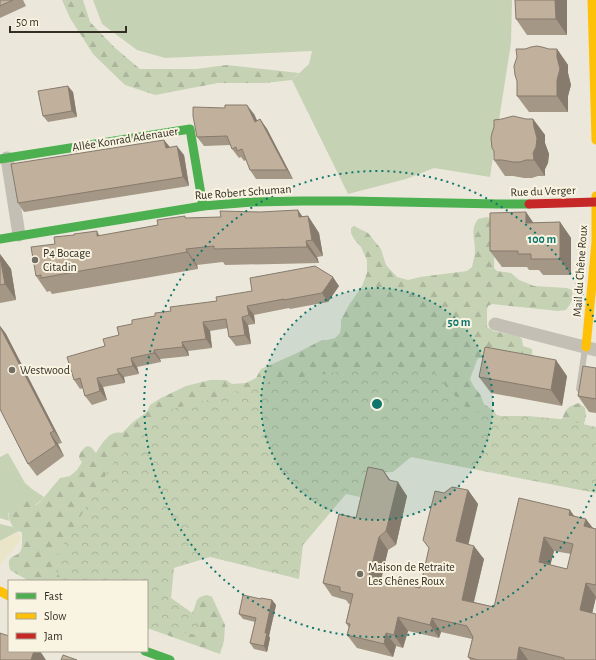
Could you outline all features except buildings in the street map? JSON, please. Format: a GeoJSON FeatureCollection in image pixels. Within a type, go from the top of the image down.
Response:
{"type":"FeatureCollection","features":[{"type":"Feature","properties":{"kind":"street"},"geometry":{"type":"LineString","coordinates":[[592,0],[596,140]]}},
{"type":"Feature","properties":{"kind":"street","name":"Allée Konrad Adenauer"},"geometry":{"type":"LineString","coordinates":[[20,235],[3,159],[190,129],[203,206]]}},
{"type":"Feature","properties":{"kind":"street","name":"Mail du Chêne Roux"},"geometry":{"type":"LineString","coordinates":[[591,349],[596,242],[596,196]]}},
{"type":"Feature","properties":{"kind":"street","name":"Rue Robert Schuman"},"geometry":{"type":"LineString","coordinates":[[0,239],[228,203],[337,200],[490,205]]}},
{"type":"Feature","properties":{"kind":"street","name":"Rue du Verger"},"geometry":{"type":"LineString","coordinates":[[490,205],[596,202]]}},
{"type":"Feature","properties":{"kind":"street"},"geometry":{"type":"LineString","coordinates":[[495,324],[591,349]]}},
{"type":"Feature","properties":{"kind":"street"},"geometry":{"type":"LineString","coordinates":[[148,652],[170,660]]}},
{"type":"Feature","properties":{"kind":"lane"},"geometry":{"type":"LineString","coordinates":[[579,389],[591,349]]}},
{"type":"Feature","properties":{"kind":"green space"},"geometry":{"type":"Polygon","coordinates":[[[62,0],[83,0],[90,22],[114,47],[140,69],[196,69],[227,65],[299,73],[292,80],[265,83],[218,83],[155,95],[125,85],[93,54],[70,18],[62,0]]]}},
{"type":"Feature","properties":{"kind":"green space"},"geometry":{"type":"Polygon","coordinates":[[[93,0],[512,0],[511,43],[490,177],[434,168],[406,179],[348,194],[292,80],[309,64],[312,51],[165,58],[137,50],[102,24],[93,0]]]}},
{"type":"Feature","properties":{"kind":"green space"},"geometry":{"type":"Polygon","coordinates":[[[487,217],[494,220],[494,268],[497,271],[511,273],[519,280],[534,286],[567,288],[572,290],[573,296],[571,303],[566,310],[558,311],[492,304],[488,306],[487,327],[493,331],[518,336],[522,339],[523,346],[532,349],[532,354],[530,358],[479,358],[470,379],[480,394],[484,404],[494,411],[503,424],[561,423],[567,410],[571,406],[579,403],[585,408],[586,416],[582,433],[474,429],[139,580],[27,580],[10,570],[10,559],[18,554],[22,548],[22,533],[20,531],[17,532],[10,522],[9,511],[11,507],[17,500],[21,499],[31,499],[36,505],[40,502],[60,478],[70,476],[77,470],[82,462],[79,458],[80,454],[87,446],[91,447],[96,453],[106,438],[113,434],[122,433],[133,422],[147,412],[150,405],[186,386],[210,380],[226,380],[232,384],[246,383],[256,378],[261,369],[322,340],[335,338],[340,333],[341,320],[362,286],[367,273],[367,260],[361,247],[351,233],[351,228],[354,226],[368,233],[381,249],[386,265],[397,277],[408,280],[467,271],[472,267],[475,251],[474,227],[478,219],[487,217]]]}},
{"type":"Feature","properties":{"kind":"green space"},"geometry":{"type":"Polygon","coordinates":[[[368,368],[432,371],[469,411],[502,416],[528,416],[560,419],[596,427],[596,493],[411,457],[393,472],[371,473],[365,498],[346,494],[303,545],[299,579],[210,557],[174,568],[171,598],[202,620],[196,635],[148,625],[148,580],[61,580],[52,563],[110,468],[147,428],[169,410],[295,378],[368,368]]]}},
{"type":"Feature","properties":{"kind":"green space"},"geometry":{"type":"Polygon","coordinates":[[[8,453],[25,483],[44,497],[33,506],[8,513],[9,521],[0,518],[0,457],[8,453]]]}},
{"type":"Feature","properties":{"kind":"green space"},"geometry":{"type":"Polygon","coordinates":[[[0,524],[13,527],[17,532],[0,541],[0,524]]]}},
{"type":"Feature","properties":{"kind":"green space"},"geometry":{"type":"Polygon","coordinates":[[[207,595],[212,597],[225,625],[224,641],[220,654],[148,628],[148,600],[188,617],[194,610],[200,597],[207,595]]]}},
{"type":"Feature","properties":{"kind":"shaded area"},"geometry":{"type":"Polygon","coordinates":[[[17,532],[21,537],[20,540],[0,565],[0,541],[17,532]]]}},
{"type":"Feature","properties":{"kind":"traffic: fast"},"geometry":{"type":"LineString","coordinates":[[0,159],[190,129],[203,206]]}},
{"type":"Feature","properties":{"kind":"traffic: fast"},"geometry":{"type":"LineString","coordinates":[[0,239],[203,206],[252,202],[350,201],[529,204]]}},
{"type":"Feature","properties":{"kind":"traffic: fast"},"geometry":{"type":"LineString","coordinates":[[148,652],[170,660]]}},
{"type":"Feature","properties":{"kind":"traffic: slow"},"geometry":{"type":"LineString","coordinates":[[592,0],[596,140]]}},
{"type":"Feature","properties":{"kind":"traffic: slow"},"geometry":{"type":"LineString","coordinates":[[586,347],[596,242],[596,196]]}},
{"type":"Feature","properties":{"kind":"traffic: slow"},"geometry":{"type":"LineString","coordinates":[[0,591],[8,595]]}},
{"type":"Feature","properties":{"kind":"traffic: jam"},"geometry":{"type":"LineString","coordinates":[[529,204],[596,202]]}},
{"type":"Feature","properties":{"kind":"place","name":"P4 Bocage Citadin"},"geometry":{"type":"Point","coordinates":[35,260]}},
{"type":"Feature","properties":{"kind":"place","name":"Westwood"},"geometry":{"type":"Point","coordinates":[12,370]}},
{"type":"Feature","properties":{"kind":"place","name":"Maison de Retraite Les Chênes Roux"},"geometry":{"type":"Point","coordinates":[360,574]}}]}
